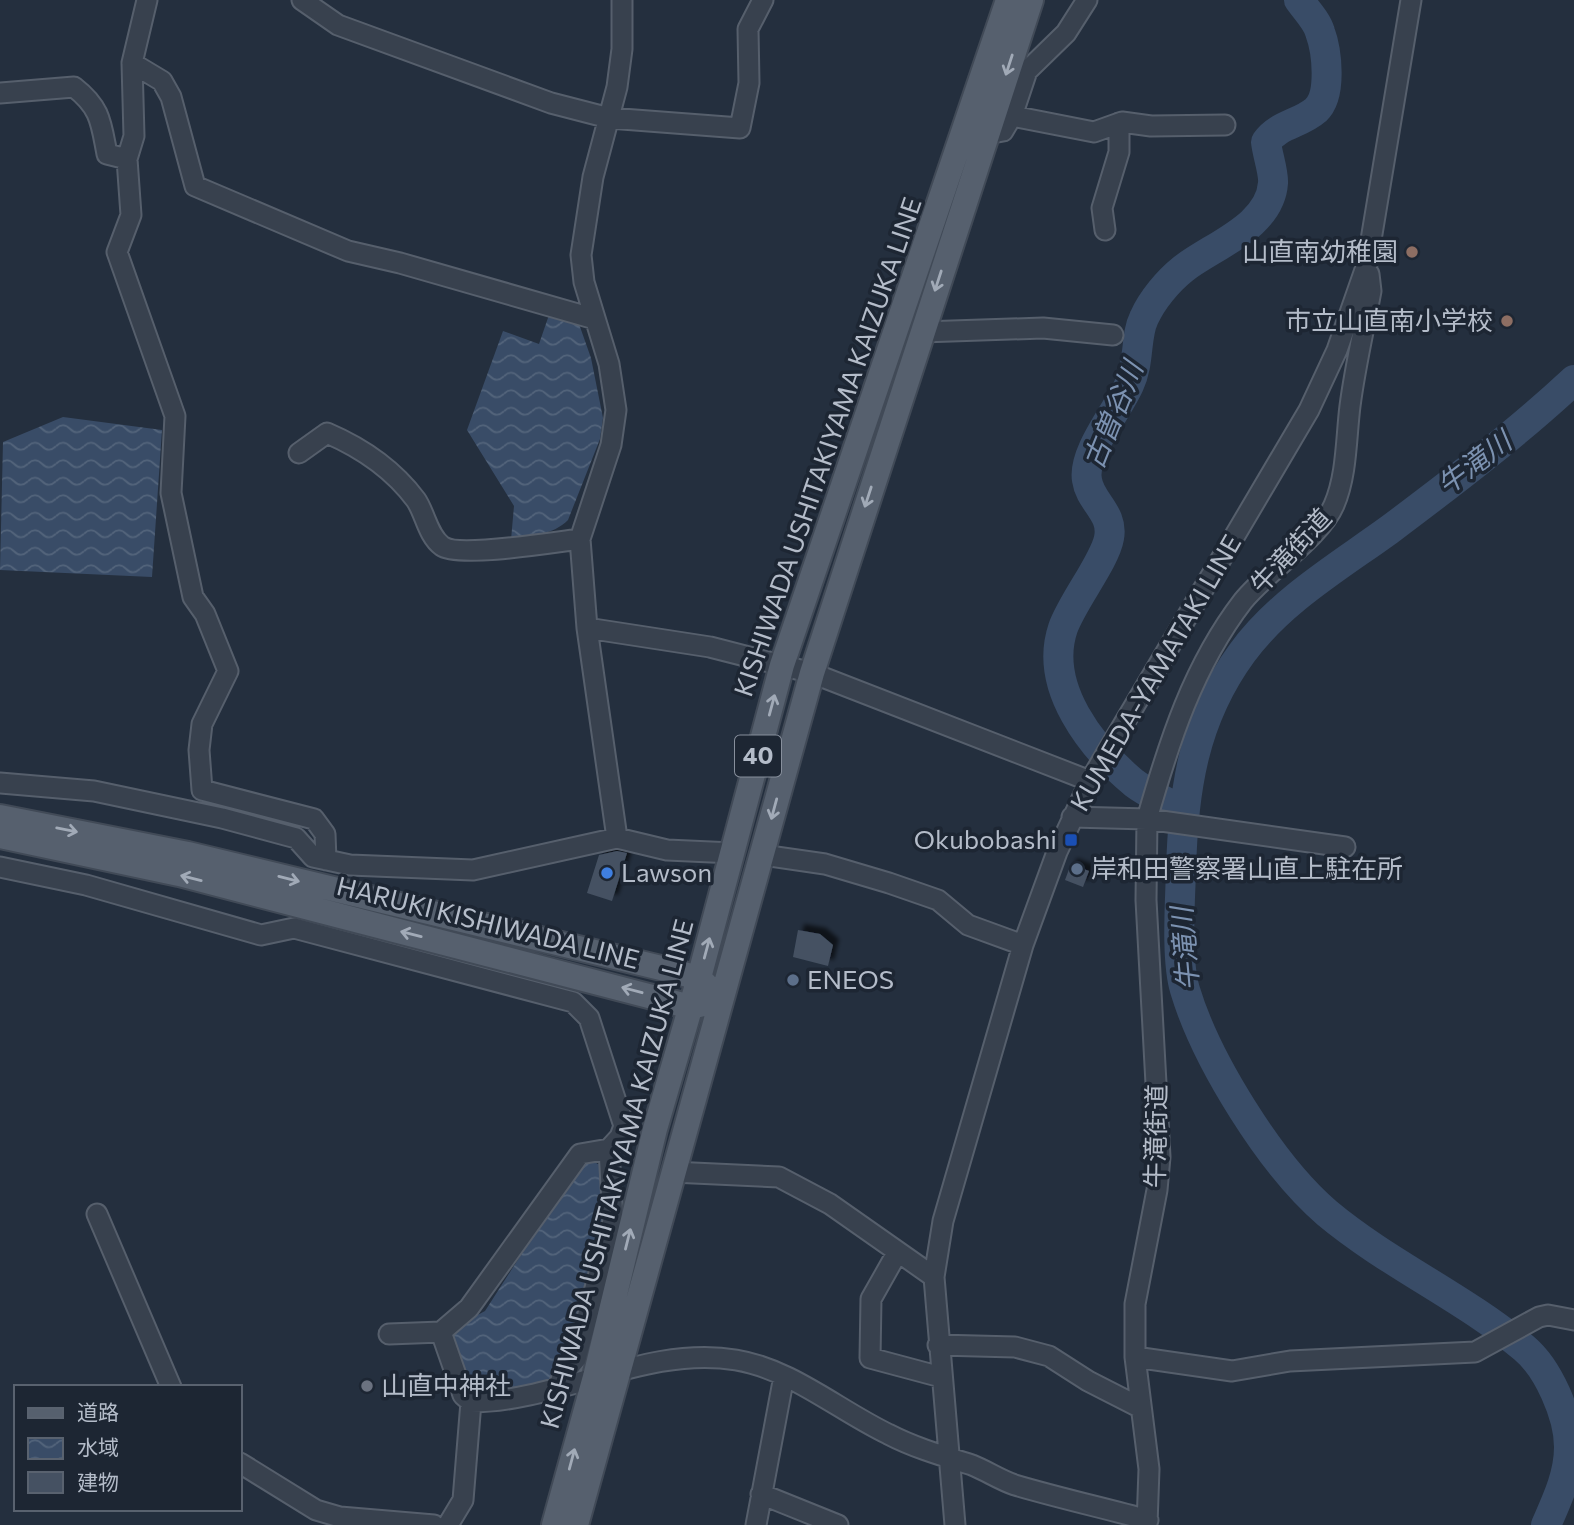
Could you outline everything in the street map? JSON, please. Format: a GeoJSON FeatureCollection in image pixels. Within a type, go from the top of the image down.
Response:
{"type":"FeatureCollection","features":[{"type":"Feature","properties":{"kind":"main road","name":"KISHIWADA USHITAKIYAMA KAIZUKA LINE"},"geometry":{"type":"LineString","coordinates":[[576,1525],[655,1129],[699,978],[782,665],[928,243],[1007,0]]}},
{"type":"Feature","properties":{"kind":"main road","name":"KISHIWADA USHITAKIYAMA KAIZUKA LINE"},"geometry":{"type":"LineString","coordinates":[[554,1525],[672,1172],[811,673],[1031,0]]}},
{"type":"Feature","properties":{"kind":"main road","name":"HARUKI KISHIWADA LINE"},"geometry":{"type":"LineString","coordinates":[[0,817],[188,854],[699,978]]}},
{"type":"Feature","properties":{"kind":"main road","name":"HARUKI KISHIWADA LINE"},"geometry":{"type":"LineString","coordinates":[[0,836],[178,874],[691,1007],[721,1000]]}},
{"type":"Feature","properties":{"kind":"main road"},"geometry":{"type":"LineString","coordinates":[[699,978],[721,1000]]}},
{"type":"Feature","properties":{"kind":"street"},"geometry":{"type":"LineString","coordinates":[[147,0],[132,63],[134,136],[127,159],[131,215],[117,252],[175,416],[171,493],[193,597],[210,625],[228,671],[202,724],[199,750],[202,790],[314,819],[325,834],[326,860]]}},
{"type":"Feature","properties":{"kind":"street"},"geometry":{"type":"LineString","coordinates":[[302,0],[338,25],[551,103],[609,118],[740,128],[749,83],[748,29],[764,0]]}},
{"type":"Feature","properties":{"kind":"street"},"geometry":{"type":"LineString","coordinates":[[617,838],[587,628],[580,539],[611,444],[616,410],[609,364],[584,282],[581,255],[584,219],[609,118],[622,49],[622,0]]}},
{"type":"Feature","properties":{"kind":"street"},"geometry":{"type":"LineString","coordinates":[[986,134],[1003,131],[1012,116],[1027,71],[1066,33],[1087,0]]}},
{"type":"Feature","properties":{"kind":"street","name":"KUMEDA-YAMATAKI LINE"},"geometry":{"type":"LineString","coordinates":[[955,1525],[937,1345],[934,1277],[943,1221],[1023,945],[1072,817],[1094,773],[1309,410],[1337,350],[1367,264],[1411,0]]}},
{"type":"Feature","properties":{"kind":"street"},"geometry":{"type":"LineString","coordinates":[[132,63],[162,80],[171,97],[195,186],[348,251],[400,263],[595,319]]}},
{"type":"Feature","properties":{"kind":"street"},"geometry":{"type":"LineString","coordinates":[[0,93],[74,87],[90,100],[99,113],[107,155],[127,159]]}},
{"type":"Feature","properties":{"kind":"street"},"geometry":{"type":"LineString","coordinates":[[1012,116],[1094,132],[1118,123],[1225,125]]}},
{"type":"Feature","properties":{"kind":"street"},"geometry":{"type":"LineString","coordinates":[[1105,230],[1102,208],[1119,152],[1118,123]]}},
{"type":"Feature","properties":{"kind":"street","name":"牛滝街道"},"geometry":{"type":"LineString","coordinates":[[1148,1523],[1149,1469],[1139,1407],[1135,1304],[1157,1190],[1160,1157],[1146,900],[1155,793],[1175,723],[1193,685],[1243,601],[1310,535],[1333,508],[1342,480],[1358,360],[1371,291],[1367,264]]}},
{"type":"Feature","properties":{"kind":"street"},"geometry":{"type":"LineString","coordinates":[[922,332],[1043,328],[1113,335]]}},
{"type":"Feature","properties":{"kind":"street"},"geometry":{"type":"LineString","coordinates":[[1337,350],[1348,352],[1358,360]]}},
{"type":"Feature","properties":{"kind":"street"},"geometry":{"type":"LineString","coordinates":[[299,453],[327,433],[364,449],[417,501],[442,547],[452,550],[491,550],[580,539]]}},
{"type":"Feature","properties":{"kind":"street"},"geometry":{"type":"LineString","coordinates":[[587,628],[710,647],[811,673],[1094,773]]}},
{"type":"Feature","properties":{"kind":"street"},"geometry":{"type":"LineString","coordinates":[[0,783],[94,792],[222,818],[296,838],[313,858],[350,865],[473,870],[617,838],[667,850],[733,853]]}},
{"type":"Feature","properties":{"kind":"street"},"geometry":{"type":"LineString","coordinates":[[1072,817],[1151,819],[1345,847]]}},
{"type":"Feature","properties":{"kind":"street"},"geometry":{"type":"LineString","coordinates":[[762,855],[825,864],[938,900],[968,925],[1023,945]]}},
{"type":"Feature","properties":{"kind":"street"},"geometry":{"type":"LineString","coordinates":[[0,867],[86,885],[261,935],[294,928],[573,1002],[589,1018],[624,1126],[620,1137],[609,1149],[580,1154],[469,1308],[441,1332],[389,1334]]}},
{"type":"Feature","properties":{"kind":"street"},"geometry":{"type":"LineString","coordinates":[[624,1126],[655,1129]]}},
{"type":"Feature","properties":{"kind":"street"},"geometry":{"type":"LineString","coordinates":[[558,1389],[563,1374],[576,1359],[613,1221],[609,1149]]}},
{"type":"Feature","properties":{"kind":"street"},"geometry":{"type":"LineString","coordinates":[[672,1172],[779,1177],[831,1204],[934,1277]]}},
{"type":"Feature","properties":{"kind":"street"},"geometry":{"type":"LineString","coordinates":[[97,1214],[170,1385]]}},
{"type":"Feature","properties":{"kind":"street"},"geometry":{"type":"LineString","coordinates":[[897,1253],[871,1299],[870,1358],[941,1377]]}},
{"type":"Feature","properties":{"kind":"street"},"geometry":{"type":"LineString","coordinates":[[1135,1357],[1232,1371],[1290,1361],[1475,1352],[1539,1317],[1548,1315],[1574,1320]]}},
{"type":"Feature","properties":{"kind":"street"},"geometry":{"type":"LineString","coordinates":[[441,1332],[463,1395],[471,1402],[499,1402],[558,1389],[606,1374],[703,1358],[737,1360],[784,1376],[887,1434],[950,1461],[971,1465],[1013,1484],[1148,1523]]}},
{"type":"Feature","properties":{"kind":"street"},"geometry":{"type":"LineString","coordinates":[[937,1345],[1015,1348],[1049,1356],[1088,1381],[1139,1407]]}},
{"type":"Feature","properties":{"kind":"street"},"geometry":{"type":"LineString","coordinates":[[756,1525],[784,1376]]}},
{"type":"Feature","properties":{"kind":"street"},"geometry":{"type":"LineString","coordinates":[[448,1525],[463,1500],[471,1402]]}},
{"type":"Feature","properties":{"kind":"street"},"geometry":{"type":"LineString","coordinates":[[242,1464],[316,1510],[340,1517],[434,1525]]}},
{"type":"Feature","properties":{"kind":"street"},"geometry":{"type":"LineString","coordinates":[[761,1494],[838,1525]]}},
{"type":"Feature","properties":{"kind":"water"},"geometry":{"type":"Polygon","coordinates":[[[549,315],[579,324],[591,358],[603,418],[600,439],[568,520],[549,532],[511,540],[514,506],[467,430],[503,331],[539,344],[549,315]]]}},
{"type":"Feature","properties":{"kind":"water"},"geometry":{"type":"Polygon","coordinates":[[[63,417],[162,430],[152,577],[0,570],[3,442],[63,417]]]}},
{"type":"Feature","properties":{"kind":"water"},"geometry":{"type":"Polygon","coordinates":[[[594,1157],[597,1164],[604,1163],[608,1209],[573,1351],[555,1380],[524,1389],[474,1395],[462,1383],[448,1331],[485,1311],[571,1177],[594,1157]]]}},
{"type":"Feature","properties":{"kind":"building","name":"Lawson"},"geometry":{"type":"Polygon","coordinates":[[[617,851],[627,853],[612,901],[587,893],[599,855],[617,851]]]}},
{"type":"Feature","properties":{"kind":"building","name":"岸和田警察署山直上駐在所"},"geometry":{"type":"Polygon","coordinates":[[[1071,864],[1089,871],[1083,887],[1065,880],[1071,864]]]}},
{"type":"Feature","properties":{"kind":"building"},"geometry":{"type":"Polygon","coordinates":[[[798,930],[820,934],[833,945],[828,966],[793,957],[798,930]]]}},
{"type":"Feature","properties":{"kind":"waterway","name":"古曽谷川"},"geometry":{"type":"LineString","coordinates":[[1180,810],[1134,783],[1102,752],[1088,734],[1066,694],[1060,672],[1059,650],[1067,618],[1101,558],[1109,538],[1108,521],[1089,488],[1087,469],[1095,445],[1132,376],[1139,333],[1147,311],[1177,274],[1238,234],[1262,212],[1273,183],[1266,142],[1277,131],[1310,115],[1321,103],[1327,72],[1322,40],[1319,28],[1299,0]]}},
{"type":"Feature","properties":{"kind":"waterway","name":"牛滝川"},"geometry":{"type":"LineString","coordinates":[[1546,1525],[1565,1477],[1569,1447],[1561,1407],[1549,1380],[1524,1348],[1476,1313],[1350,1231],[1306,1193],[1284,1168],[1224,1079],[1195,1018],[1182,978],[1179,915],[1184,813],[1194,757],[1212,704],[1242,653],[1257,634],[1292,601],[1460,476],[1574,380]]}},
{"type":"Feature","properties":{"kind":"place","name":"山直南幼稚園"},"geometry":{"type":"Point","coordinates":[1412,252]}},
{"type":"Feature","properties":{"kind":"place","name":"市立山直南小学校"},"geometry":{"type":"Point","coordinates":[1507,321]}},
{"type":"Feature","properties":{"kind":"place","name":"Okubobashi"},"geometry":{"type":"Point","coordinates":[1071,840]}},
{"type":"Feature","properties":{"kind":"place","name":"岸和田警察署山直上駐在所"},"geometry":{"type":"Point","coordinates":[1077,869]}},
{"type":"Feature","properties":{"kind":"place","name":"Lawson"},"geometry":{"type":"Point","coordinates":[607,873]}},
{"type":"Feature","properties":{"kind":"place","name":"ENEOS"},"geometry":{"type":"Point","coordinates":[793,980]}},
{"type":"Feature","properties":{"kind":"place","name":"山直中神社"},"geometry":{"type":"Point","coordinates":[367,1386]}}]}
